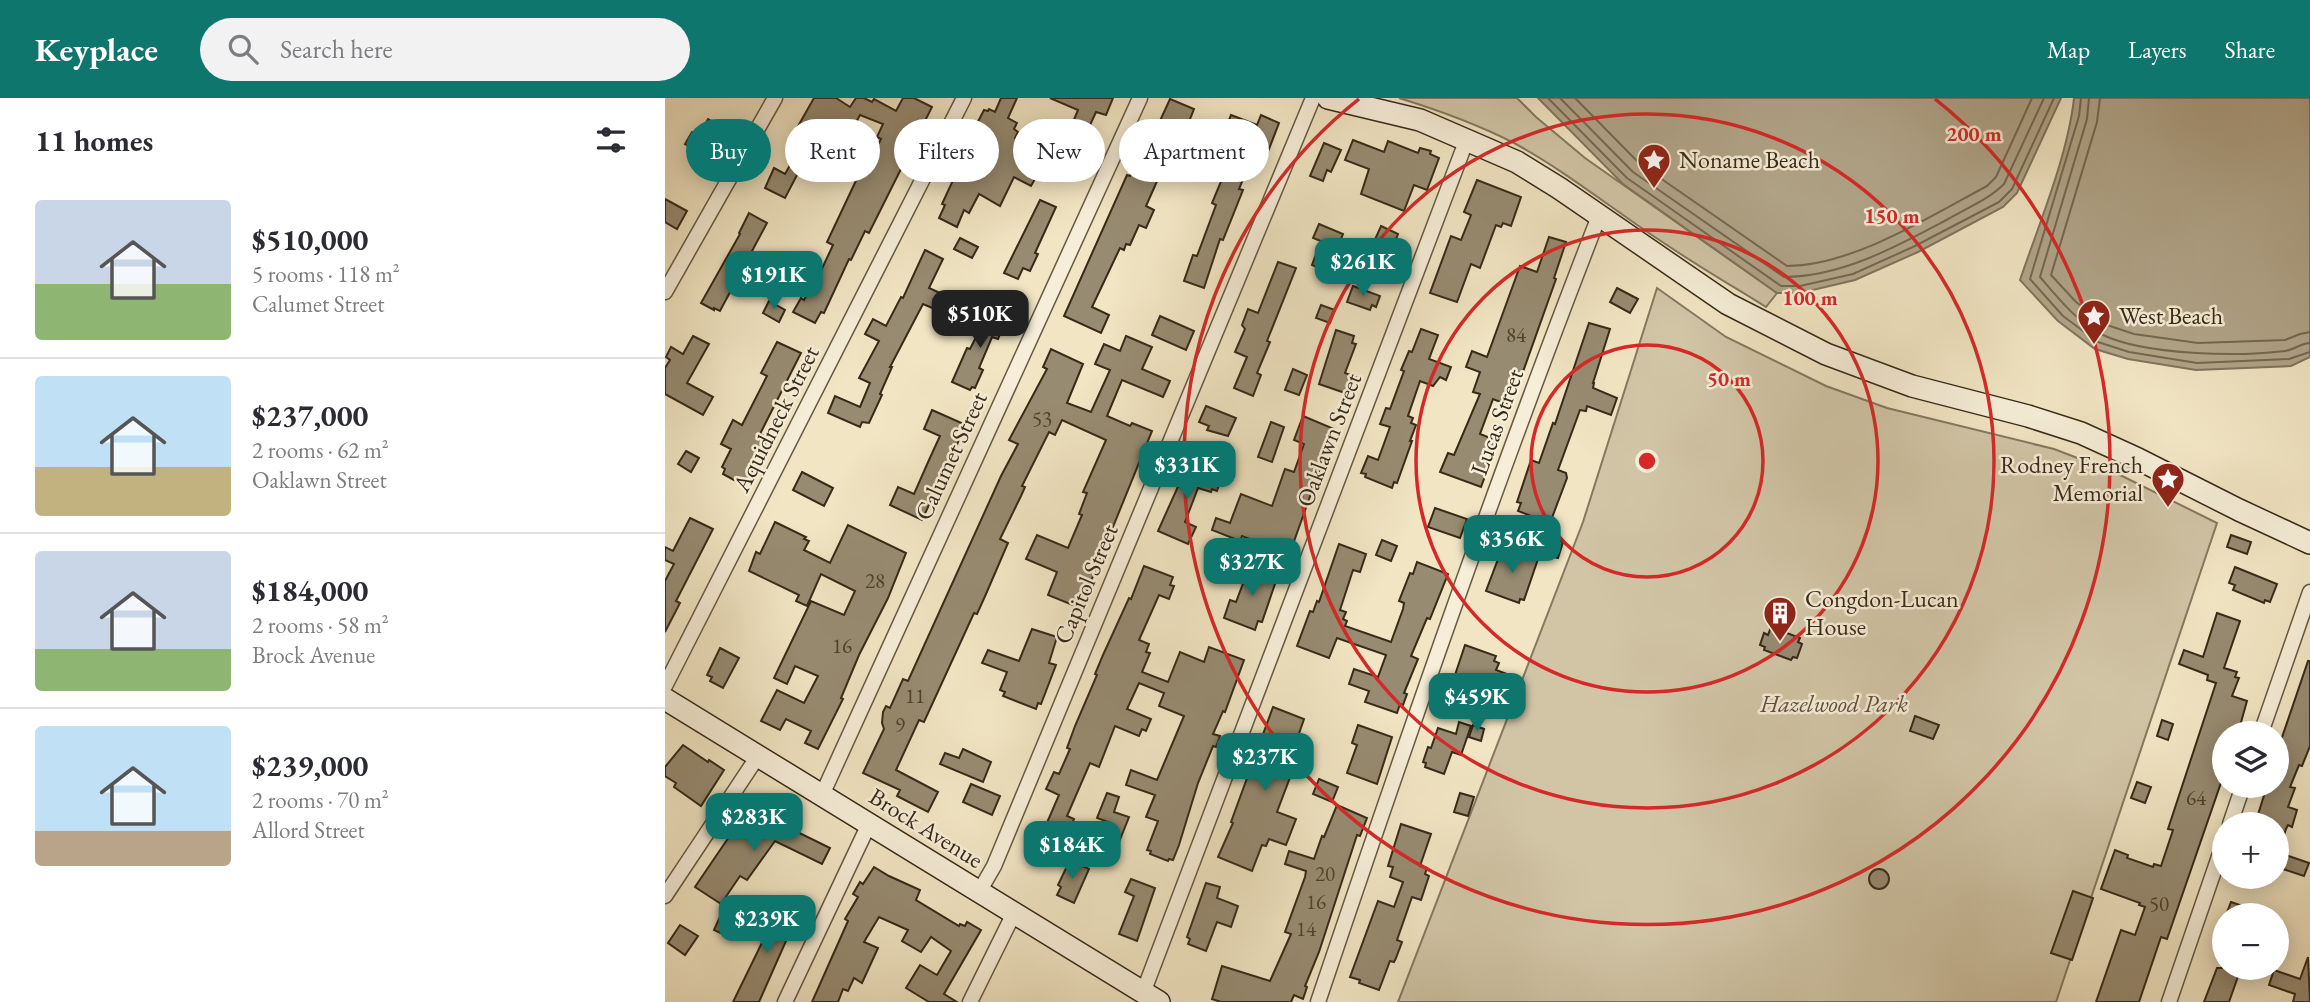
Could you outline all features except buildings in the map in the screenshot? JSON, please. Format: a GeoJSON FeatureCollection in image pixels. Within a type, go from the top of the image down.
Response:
{"type":"FeatureCollection","features":[{"type":"Feature","properties":{"kind":"main road"},"geometry":{"type":"LineString","coordinates":[[1328,98],[1402,115],[1467,139],[1524,166],[1728,304],[1808,346],[1912,386],[2028,416],[2090,437],[2310,543]]}},
{"type":"Feature","properties":{"kind":"main road","name":"Brock Avenue"},"geometry":{"type":"LineString","coordinates":[[665,699],[1151,998]]}},
{"type":"Feature","properties":{"kind":"street"},"geometry":{"type":"LineString","coordinates":[[665,292],[775,98]]}},
{"type":"Feature","properties":{"kind":"street","name":"Aquidneck Street"},"geometry":{"type":"LineString","coordinates":[[665,686],[964,98]]}},
{"type":"Feature","properties":{"kind":"street","name":"Calumet Street"},"geometry":{"type":"LineString","coordinates":[[822,795],[1140,98]]}},
{"type":"Feature","properties":{"kind":"street","name":"Capitol Street"},"geometry":{"type":"LineString","coordinates":[[979,892],[994,866],[1313,98]]}},
{"type":"Feature","properties":{"kind":"street","name":"Oaklawn Street"},"geometry":{"type":"LineString","coordinates":[[1151,998],[1467,139]]}},
{"type":"Feature","properties":{"kind":"street","name":"Lucas Street"},"geometry":{"type":"LineString","coordinates":[[1318,1002],[1381,815],[1533,389],[1599,216]]}},
{"type":"Feature","properties":{"kind":"street"},"geometry":{"type":"LineString","coordinates":[[2266,721],[2310,592]]}},
{"type":"Feature","properties":{"kind":"street"},"geometry":{"type":"LineString","coordinates":[[665,896],[758,756]]}},
{"type":"Feature","properties":{"kind":"street"},"geometry":{"type":"LineString","coordinates":[[785,1002],[869,824]]}},
{"type":"Feature","properties":{"kind":"street"},"geometry":{"type":"LineString","coordinates":[[2169,1002],[2212,877]]}},
{"type":"Feature","properties":{"kind":"street"},"geometry":{"type":"LineString","coordinates":[[971,1002],[1014,913]]}},
{"type":"Feature","properties":{"kind":"green space"},"geometry":{"type":"Polygon","coordinates":[[[1399,98],[1517,98],[1585,158],[1777,293],[1766,307],[1682,255],[1554,167],[1514,143],[1457,118],[1399,98]]]}},
{"type":"Feature","properties":{"kind":"green space","name":"Hazelwood Park"},"geometry":{"type":"Polygon","coordinates":[[[1657,288],[1726,337],[1826,386],[1887,408],[2054,449],[2114,472],[2217,523],[2056,1002],[1398,1002],[1583,522],[1657,288]]]}},
{"type":"Feature","properties":{"kind":"water"},"geometry":{"type":"Polygon","coordinates":[[[1538,98],[2061,98],[2017,193],[2003,207],[1918,252],[1855,280],[1800,293],[1777,293],[1623,184],[1538,98]]]}},
{"type":"Feature","properties":{"kind":"water"},"geometry":{"type":"Polygon","coordinates":[[[2074,98],[2310,98],[2310,357],[2291,366],[2196,370],[2128,359],[2095,349],[2058,321],[2020,280],[2066,143],[2074,98]]]}},
{"type":"Feature","properties":{"kind":"place","name":"Noname Beach"},"geometry":{"type":"Point","coordinates":[1654,190]}},
{"type":"Feature","properties":{"kind":"place","name":"West Beach"},"geometry":{"type":"Point","coordinates":[2094,346]}},
{"type":"Feature","properties":{"kind":"place","name":"Rodney French Memorial"},"geometry":{"type":"Point","coordinates":[2168,509]}},
{"type":"Feature","properties":{"kind":"place","name":"Congdon-Lucan House"},"geometry":{"type":"Point","coordinates":[1780,643]}}]}
